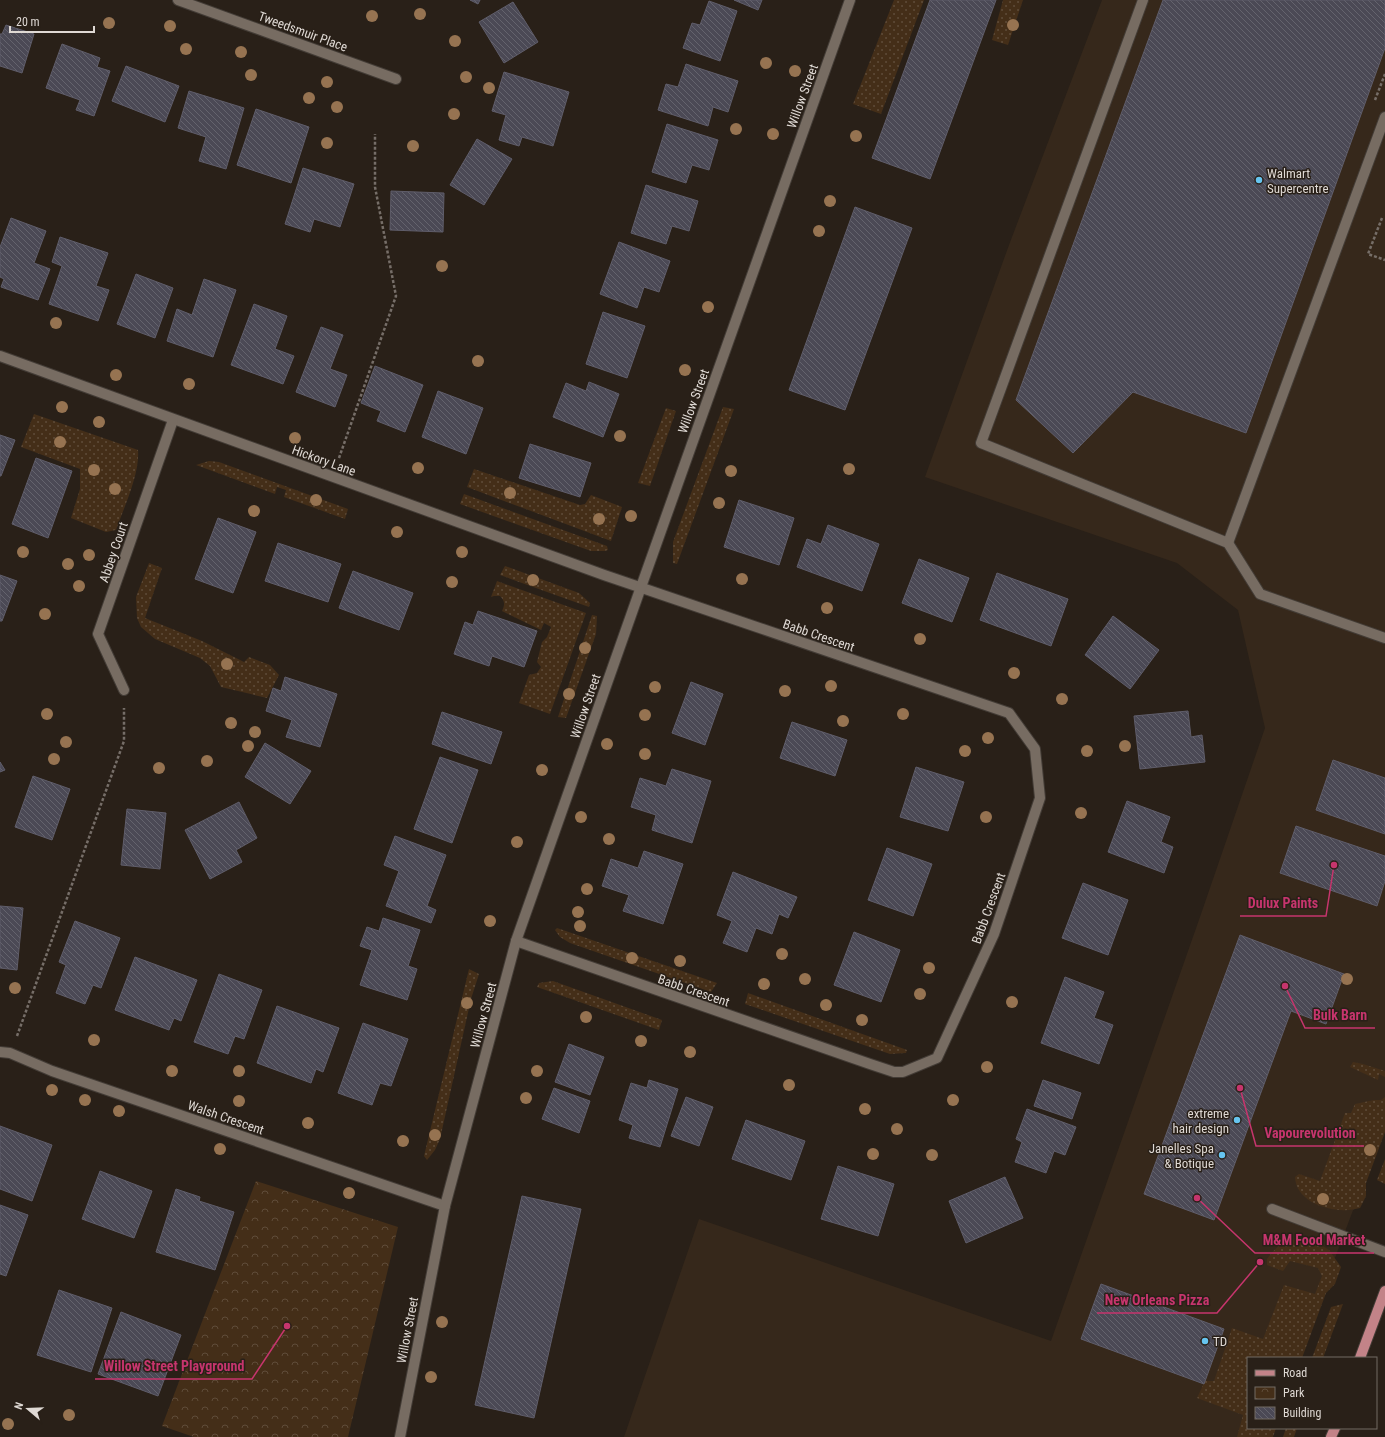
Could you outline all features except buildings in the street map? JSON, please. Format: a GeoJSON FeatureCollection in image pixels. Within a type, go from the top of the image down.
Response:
{"type":"FeatureCollection","features":[{"type":"Feature","properties":{"kind":"main road"},"geometry":{"type":"LineString","coordinates":[[1360,1357],[1385,1291]]}},
{"type":"Feature","properties":{"kind":"street","name":"Tweedsmuir Place"},"geometry":{"type":"LineString","coordinates":[[178,0],[396,79]]}},
{"type":"Feature","properties":{"kind":"street","name":"Willow Street"},"geometry":{"type":"LineString","coordinates":[[400,1437],[445,1206],[516,941],[640,587],[850,0]]}},
{"type":"Feature","properties":{"kind":"street"},"geometry":{"type":"LineString","coordinates":[[1143,0],[982,443],[1228,543],[1260,594],[1385,638]]}},
{"type":"Feature","properties":{"kind":"street"},"geometry":{"type":"LineString","coordinates":[[1228,543],[1385,117]]}},
{"type":"Feature","properties":{"kind":"street","name":"Hickory Lane"},"geometry":{"type":"LineString","coordinates":[[0,356],[173,420],[640,587]]}},
{"type":"Feature","properties":{"kind":"street","name":"Abbey Court"},"geometry":{"type":"LineString","coordinates":[[124,690],[98,634],[173,420]]}},
{"type":"Feature","properties":{"kind":"street","name":"Babb Crescent"},"geometry":{"type":"LineString","coordinates":[[516,941],[870,1064],[894,1072],[903,1072],[937,1058],[994,934],[1040,798],[1035,749],[1009,713],[640,587]]}},
{"type":"Feature","properties":{"kind":"street","name":"Walsh Crescent"},"geometry":{"type":"LineString","coordinates":[[0,1052],[10,1053],[52,1070],[445,1206]]}},
{"type":"Feature","properties":{"kind":"street"},"geometry":{"type":"LineString","coordinates":[[1272,1209],[1385,1252]]}},
{"type":"Feature","properties":{"kind":"path"},"geometry":{"type":"LineString","coordinates":[[333,477],[396,296],[375,187],[375,134]]}},
{"type":"Feature","properties":{"kind":"path"},"geometry":{"type":"LineString","coordinates":[[1382,218],[1368,254],[1385,260]]}},
{"type":"Feature","properties":{"kind":"path"},"geometry":{"type":"LineString","coordinates":[[10,1053],[124,741],[124,690]]}},
{"type":"Feature","properties":{"kind":"shaded area"},"geometry":{"type":"Polygon","coordinates":[[[1102,0],[1385,0],[1385,1126],[1297,1357],[1247,1357],[1247,1429],[1267,1437],[624,1437],[699,1219],[1051,1341],[1265,728],[1238,610],[1177,563],[925,477],[1009,245],[1102,0]]]}},
{"type":"Feature","properties":{"kind":"green space"},"geometry":{"type":"Polygon","coordinates":[[[894,0],[924,0],[881,114],[853,104],[894,0]]]}},
{"type":"Feature","properties":{"kind":"green space"},"geometry":{"type":"Polygon","coordinates":[[[1003,0],[1023,0],[1008,45],[992,40],[1003,0]]]}},
{"type":"Feature","properties":{"kind":"green space"},"geometry":{"type":"Polygon","coordinates":[[[723,407],[734,409],[677,564],[673,563],[673,542],[723,407]]]}},
{"type":"Feature","properties":{"kind":"green space"},"geometry":{"type":"Polygon","coordinates":[[[666,408],[676,411],[650,486],[638,483],[666,408]]]}},
{"type":"Feature","properties":{"kind":"green space"},"geometry":{"type":"Polygon","coordinates":[[[34,414],[138,450],[137,469],[134,480],[116,530],[106,532],[71,518],[80,489],[80,469],[21,447],[34,414]]]}},
{"type":"Feature","properties":{"kind":"green space"},"geometry":{"type":"Polygon","coordinates":[[[209,461],[219,462],[348,509],[345,519],[284,497],[286,490],[277,487],[275,494],[196,465],[209,461]]]}},
{"type":"Feature","properties":{"kind":"green space"},"geometry":{"type":"Polygon","coordinates":[[[474,469],[580,505],[585,504],[591,495],[622,507],[611,541],[467,487],[474,469]]]}},
{"type":"Feature","properties":{"kind":"green space"},"geometry":{"type":"Polygon","coordinates":[[[464,494],[607,546],[608,550],[591,551],[460,504],[464,494]]]}},
{"type":"Feature","properties":{"kind":"green space"},"geometry":{"type":"Polygon","coordinates":[[[149,563],[162,568],[145,618],[202,641],[244,662],[249,657],[270,665],[279,675],[267,698],[221,687],[210,666],[200,658],[155,639],[141,627],[137,618],[136,597],[149,563]]]}},
{"type":"Feature","properties":{"kind":"green space"},"geometry":{"type":"Polygon","coordinates":[[[505,566],[579,593],[590,603],[589,607],[500,575],[505,566]]]}},
{"type":"Feature","properties":{"kind":"green space"},"geometry":{"type":"Polygon","coordinates":[[[497,581],[586,613],[550,714],[519,703],[529,675],[537,673],[541,667],[537,662],[542,642],[547,637],[551,627],[544,623],[541,630],[502,611],[504,603],[502,598],[500,596],[491,597],[497,581]]]}},
{"type":"Feature","properties":{"kind":"green space"},"geometry":{"type":"Polygon","coordinates":[[[592,615],[597,616],[596,634],[566,718],[558,717],[592,615]]]}},
{"type":"Feature","properties":{"kind":"green space"},"geometry":{"type":"Polygon","coordinates":[[[557,928],[717,983],[711,992],[570,943],[560,937],[555,930],[557,928]]]}},
{"type":"Feature","properties":{"kind":"green space"},"geometry":{"type":"Polygon","coordinates":[[[469,969],[479,974],[471,999],[440,1139],[435,1150],[427,1160],[424,1156],[469,969]]]}},
{"type":"Feature","properties":{"kind":"green space"},"geometry":{"type":"Polygon","coordinates":[[[553,981],[662,1020],[659,1030],[537,987],[539,983],[553,981]]]}},
{"type":"Feature","properties":{"kind":"green space"},"geometry":{"type":"Polygon","coordinates":[[[748,993],[907,1050],[906,1053],[890,1054],[745,1004],[748,993]]]}},
{"type":"Feature","properties":{"kind":"green space"},"geometry":{"type":"Polygon","coordinates":[[[1353,1062],[1385,1071],[1385,1077],[1379,1074],[1378,1080],[1350,1067],[1353,1062]]]}},
{"type":"Feature","properties":{"kind":"green space"},"geometry":{"type":"Polygon","coordinates":[[[1385,1097],[1385,1132],[1366,1183],[1366,1196],[1360,1208],[1346,1210],[1326,1208],[1305,1197],[1296,1185],[1295,1177],[1299,1174],[1320,1181],[1345,1113],[1351,1113],[1355,1104],[1381,1100],[1385,1097]]]}},
{"type":"Feature","properties":{"kind":"green space"},"geometry":{"type":"Polygon","coordinates":[[[1385,1159],[1385,1184],[1377,1180],[1385,1159]]]}},
{"type":"Feature","properties":{"kind":"green space"},"geometry":{"type":"Polygon","coordinates":[[[256,1181],[398,1227],[348,1437],[194,1437],[162,1426],[256,1181]]]}},
{"type":"Feature","properties":{"kind":"green space"},"geometry":{"type":"Polygon","coordinates":[[[1305,1238],[1318,1243],[1329,1250],[1341,1267],[1335,1284],[1326,1293],[1302,1357],[1247,1357],[1247,1429],[1276,1429],[1273,1437],[1237,1437],[1243,1415],[1197,1398],[1205,1381],[1214,1381],[1232,1328],[1263,1339],[1284,1285],[1315,1294],[1322,1276],[1318,1268],[1290,1261],[1283,1271],[1267,1265],[1267,1259],[1275,1249],[1292,1240],[1305,1238]]]}},
{"type":"Feature","properties":{"kind":"green space"},"geometry":{"type":"Polygon","coordinates":[[[1343,1304],[1323,1357],[1312,1357],[1331,1307],[1343,1304]]]}},
{"type":"Feature","properties":{"kind":"green space"},"geometry":{"type":"Polygon","coordinates":[[[1286,1429],[1297,1429],[1294,1437],[1283,1437],[1286,1429]]]}},
{"type":"Feature","properties":{"kind":"place","name":"Walmart Supercentre"},"geometry":{"type":"Point","coordinates":[1259,180]}},
{"type":"Feature","properties":{"kind":"place","name":"Dulux Paints"},"geometry":{"type":"Point","coordinates":[1334,865]}},
{"type":"Feature","properties":{"kind":"place","name":"Bulk Barn"},"geometry":{"type":"Point","coordinates":[1285,986]}},
{"type":"Feature","properties":{"kind":"place","name":"Vapourevolution"},"geometry":{"type":"Point","coordinates":[1240,1088]}},
{"type":"Feature","properties":{"kind":"place","name":"extreme hair design"},"geometry":{"type":"Point","coordinates":[1237,1120]}},
{"type":"Feature","properties":{"kind":"place","name":"Janelles Spa & Botique"},"geometry":{"type":"Point","coordinates":[1222,1155]}},
{"type":"Feature","properties":{"kind":"place","name":"M&M Food Market"},"geometry":{"type":"Point","coordinates":[1197,1198]}},
{"type":"Feature","properties":{"kind":"place","name":"New Orleans Pizza"},"geometry":{"type":"Point","coordinates":[1260,1262]}},
{"type":"Feature","properties":{"kind":"place","name":"Willow Street Playground"},"geometry":{"type":"Point","coordinates":[287,1326]}},
{"type":"Feature","properties":{"kind":"place","name":"TD"},"geometry":{"type":"Point","coordinates":[1205,1341]}}]}
